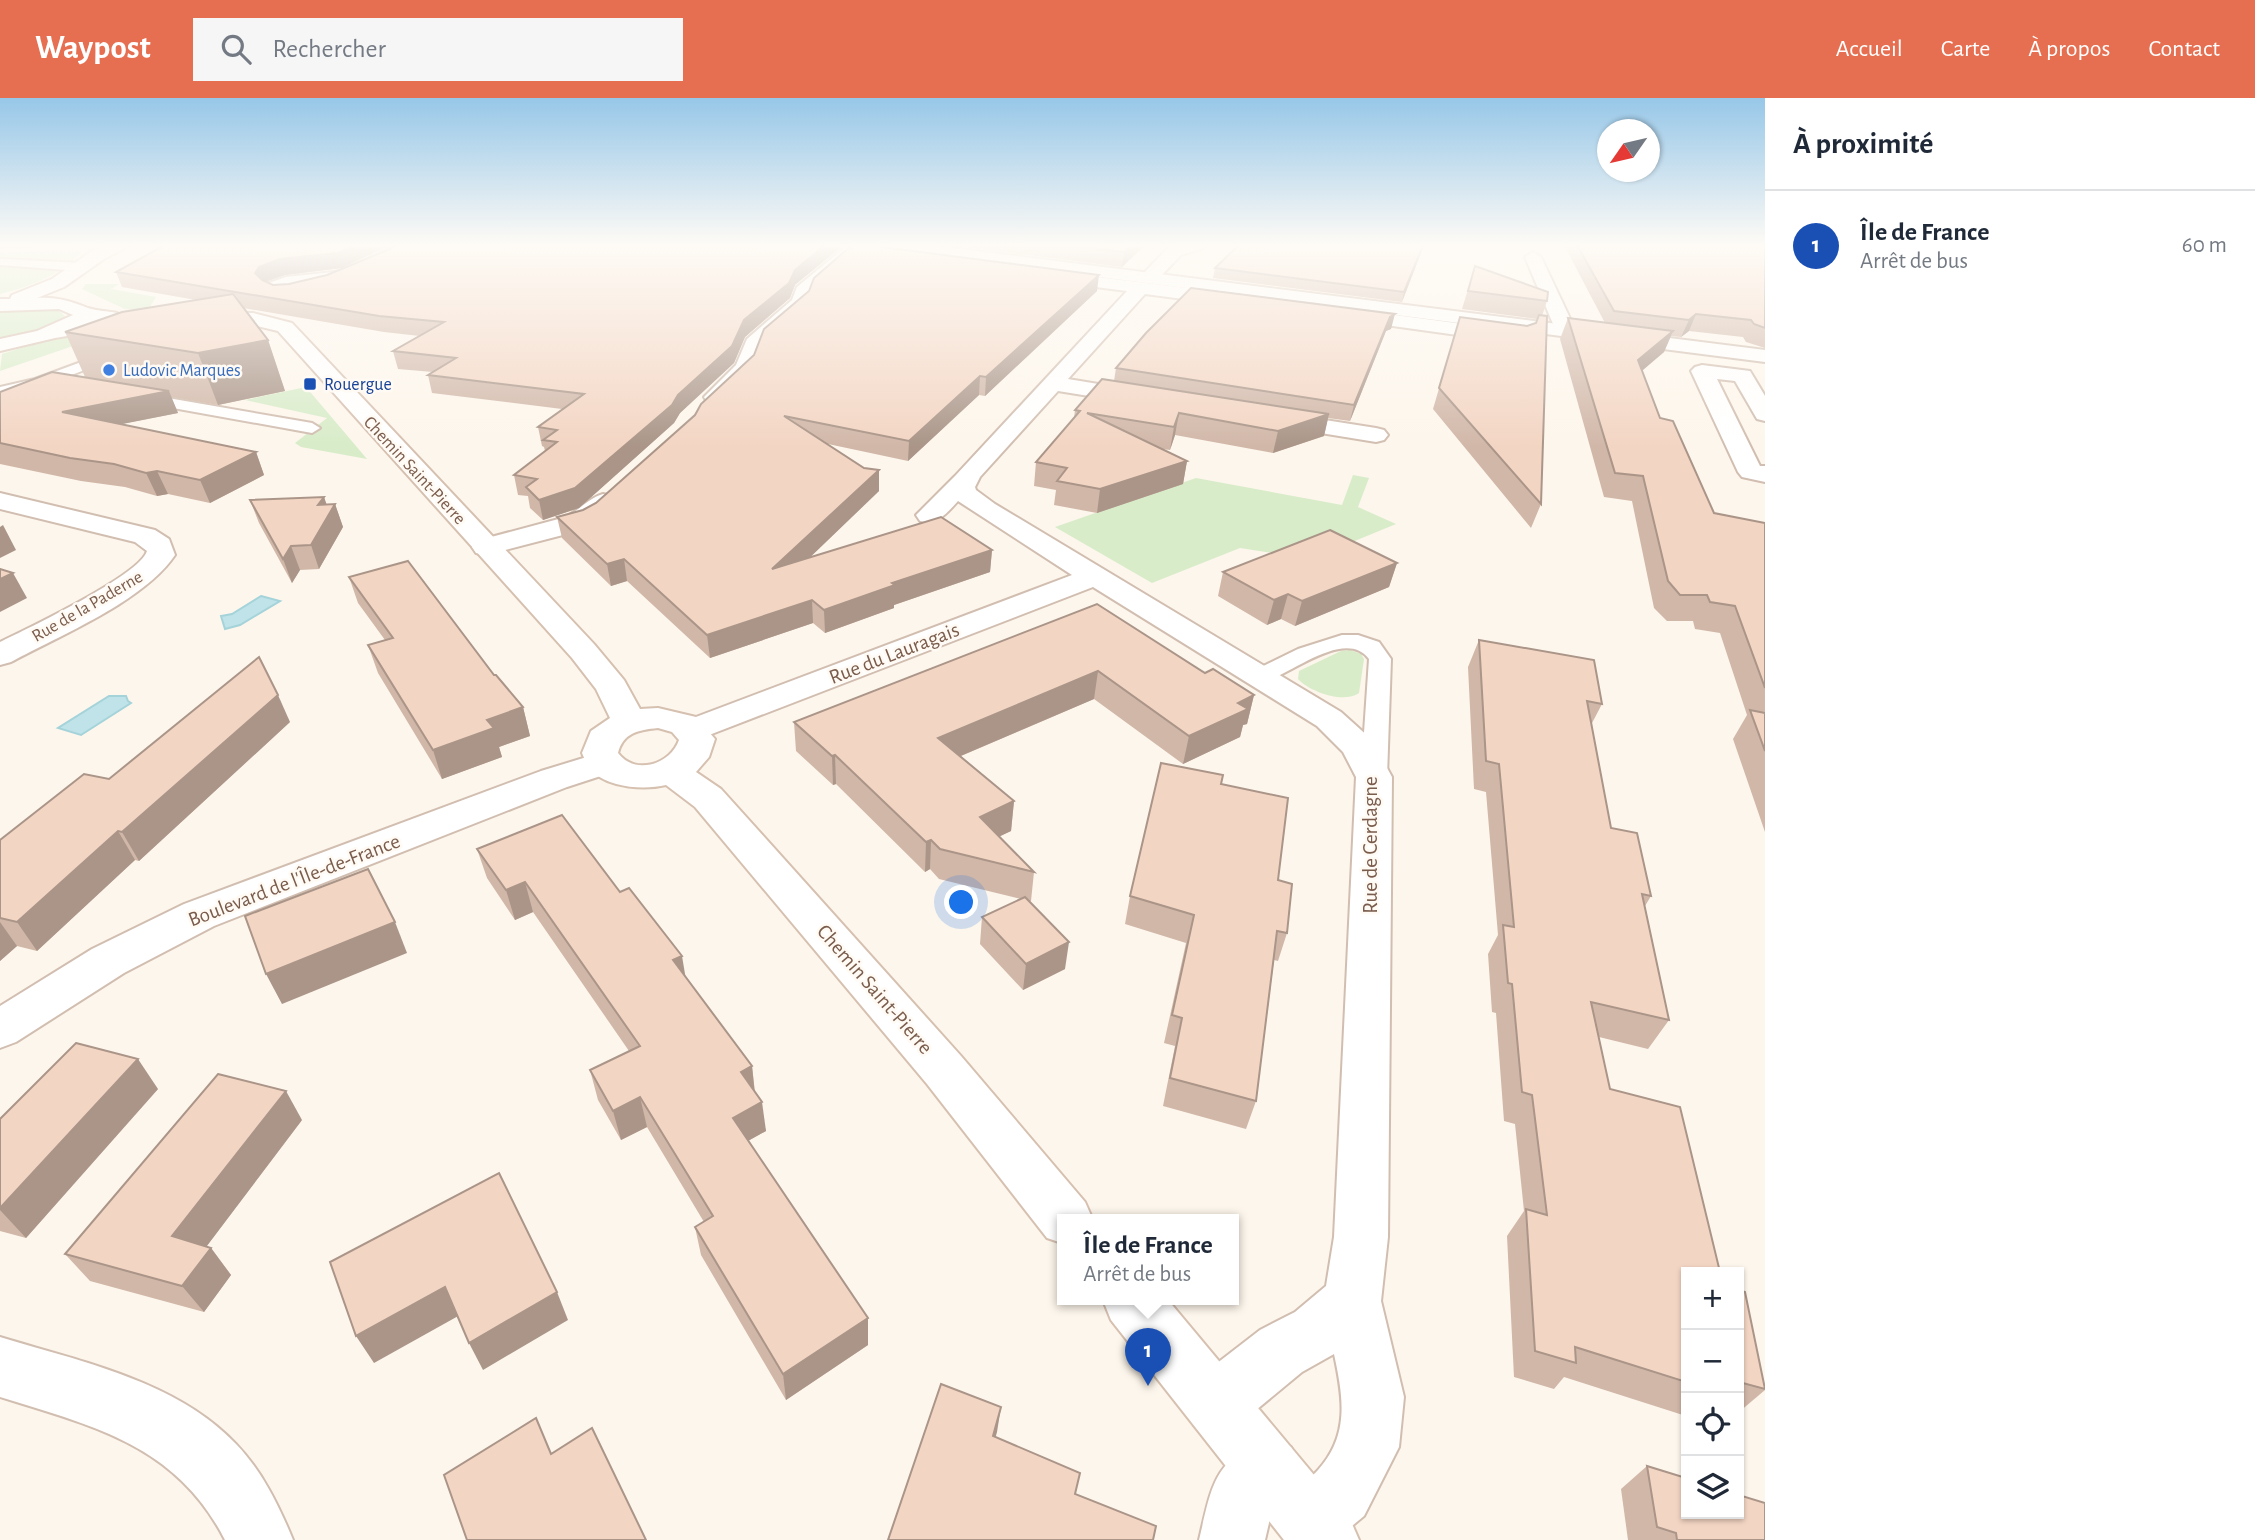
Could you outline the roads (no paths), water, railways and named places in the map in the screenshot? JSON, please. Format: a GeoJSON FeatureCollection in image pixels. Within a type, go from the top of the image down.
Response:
{"type":"FeatureCollection","features":[{"type":"Feature","properties":{"kind":"street"},"geometry":{"type":"LineString","coordinates":[[55,332],[77,320],[80,312]]}},
{"type":"Feature","properties":{"kind":"street","name":"Chemin Saint-Pierre"},"geometry":{"type":"LineString","coordinates":[[81,312],[105,317],[158,319],[251,318],[285,327],[590,660],[612,687],[629,722]]}},
{"type":"Feature","properties":{"kind":"street"},"geometry":{"type":"LineString","coordinates":[[699,411],[746,367],[754,343],[789,312]]}},
{"type":"Feature","properties":{"kind":"street"},"geometry":{"type":"LineString","coordinates":[[929,515],[963,482],[1117,312]]}},
{"type":"Feature","properties":{"kind":"street"},"geometry":{"type":"LineString","coordinates":[[1348,312],[1520,337]]}},
{"type":"Feature","properties":{"kind":"street"},"geometry":{"type":"LineString","coordinates":[[1402,312],[1765,356]]}},
{"type":"Feature","properties":{"kind":"street"},"geometry":{"type":"LineString","coordinates":[[1558,312],[1566,331]]}},
{"type":"Feature","properties":{"kind":"street","name":"Chemin Saint-Pierre"},"geometry":{"type":"LineString","coordinates":[[6,346],[55,332],[158,319]]}},
{"type":"Feature","properties":{"kind":"street"},"geometry":{"type":"LineString","coordinates":[[1762,397],[1742,376],[1702,371],[1751,472],[1765,474]]}},
{"type":"Feature","properties":{"kind":"street"},"geometry":{"type":"LineString","coordinates":[[1051,383],[1171,402]]}},
{"type":"Feature","properties":{"kind":"street"},"geometry":{"type":"LineString","coordinates":[[1251,415],[1376,435]]}},
{"type":"Feature","properties":{"kind":"street","name":"Rue de Cerdagne"},"geometry":{"type":"LineString","coordinates":[[963,482],[965,494],[974,502],[1329,719],[1358,747],[1374,777],[1361,1237],[1352,1301],[1374,1397],[1368,1447],[1317,1530]]}},
{"type":"Feature","properties":{"kind":"street"},"geometry":{"type":"LineString","coordinates":[[486,547],[576,523],[589,516],[619,487]]}},
{"type":"Feature","properties":{"kind":"street","name":"Rue de la Paderne"},"geometry":{"type":"LineString","coordinates":[[0,501],[145,536],[153,540],[161,551],[158,561],[134,582],[0,655]]}},
{"type":"Feature","properties":{"kind":"street","name":"Rue du Lauragais"},"geometry":{"type":"LineString","coordinates":[[692,730],[1096,576]]}},
{"type":"Feature","properties":{"kind":"street"},"geometry":{"type":"LineString","coordinates":[[672,719],[692,730],[697,738],[697,748],[684,764],[671,771],[640,777],[624,775],[603,763],[600,754],[601,745],[607,736],[629,722],[672,719]]}},
{"type":"Feature","properties":{"kind":"street","name":"Boulevard de l'Île-de-France"},"geometry":{"type":"LineString","coordinates":[[0,1029],[108,961],[199,915],[554,779],[603,763]]}},
{"type":"Feature","properties":{"kind":"street","name":"Chemin Saint-Pierre"},"geometry":{"type":"LineString","coordinates":[[671,771],[708,798],[749,844],[944,1070],[1061,1214]]}},
{"type":"Feature","properties":{"kind":"street"},"geometry":{"type":"LineString","coordinates":[[1216,1403],[1281,1351],[1316,1332],[1352,1301]]}},
{"type":"Feature","properties":{"kind":"street"},"geometry":{"type":"LineString","coordinates":[[1135,1305],[1317,1530]]}},
{"type":"Feature","properties":{"kind":"street"},"geometry":{"type":"LineString","coordinates":[[0,1367],[140,1412],[179,1435],[218,1468],[243,1504],[260,1540]]}},
{"type":"Feature","properties":{"kind":"street"},"geometry":{"type":"LineString","coordinates":[[1232,1540],[1243,1492],[1269,1469]]}},
{"type":"Feature","properties":{"kind":"lane"},"geometry":{"type":"LineString","coordinates":[[0,392],[40,382],[124,351]]}},
{"type":"Feature","properties":{"kind":"lane"},"geometry":{"type":"LineString","coordinates":[[40,382],[66,386]]}},
{"type":"Feature","properties":{"kind":"lane"},"geometry":{"type":"LineString","coordinates":[[117,395],[312,428]]}},
{"type":"Feature","properties":{"kind":"lane"},"geometry":{"type":"LineString","coordinates":[[1261,676],[1333,643],[1357,641],[1374,650],[1380,659],[1374,777]]}},
{"type":"Feature","properties":{"kind":"water"},"geometry":{"type":"Polygon","coordinates":[[[261,596],[280,601],[240,625],[225,629],[221,616],[232,614],[261,596]]]}},
{"type":"Feature","properties":{"kind":"water"},"geometry":{"type":"Polygon","coordinates":[[[109,696],[126,696],[131,703],[81,735],[58,728],[109,696]]]}},
{"type":"Feature","properties":{"kind":"place","name":"Ludovic Marques"},"geometry":{"type":"Point","coordinates":[109,370]}},
{"type":"Feature","properties":{"kind":"place","name":"Rouergue"},"geometry":{"type":"Point","coordinates":[310,384]}},
{"type":"Feature","properties":{"kind":"place","name":"Île de France"},"geometry":{"type":"Point","coordinates":[1148,1386]}}]}
